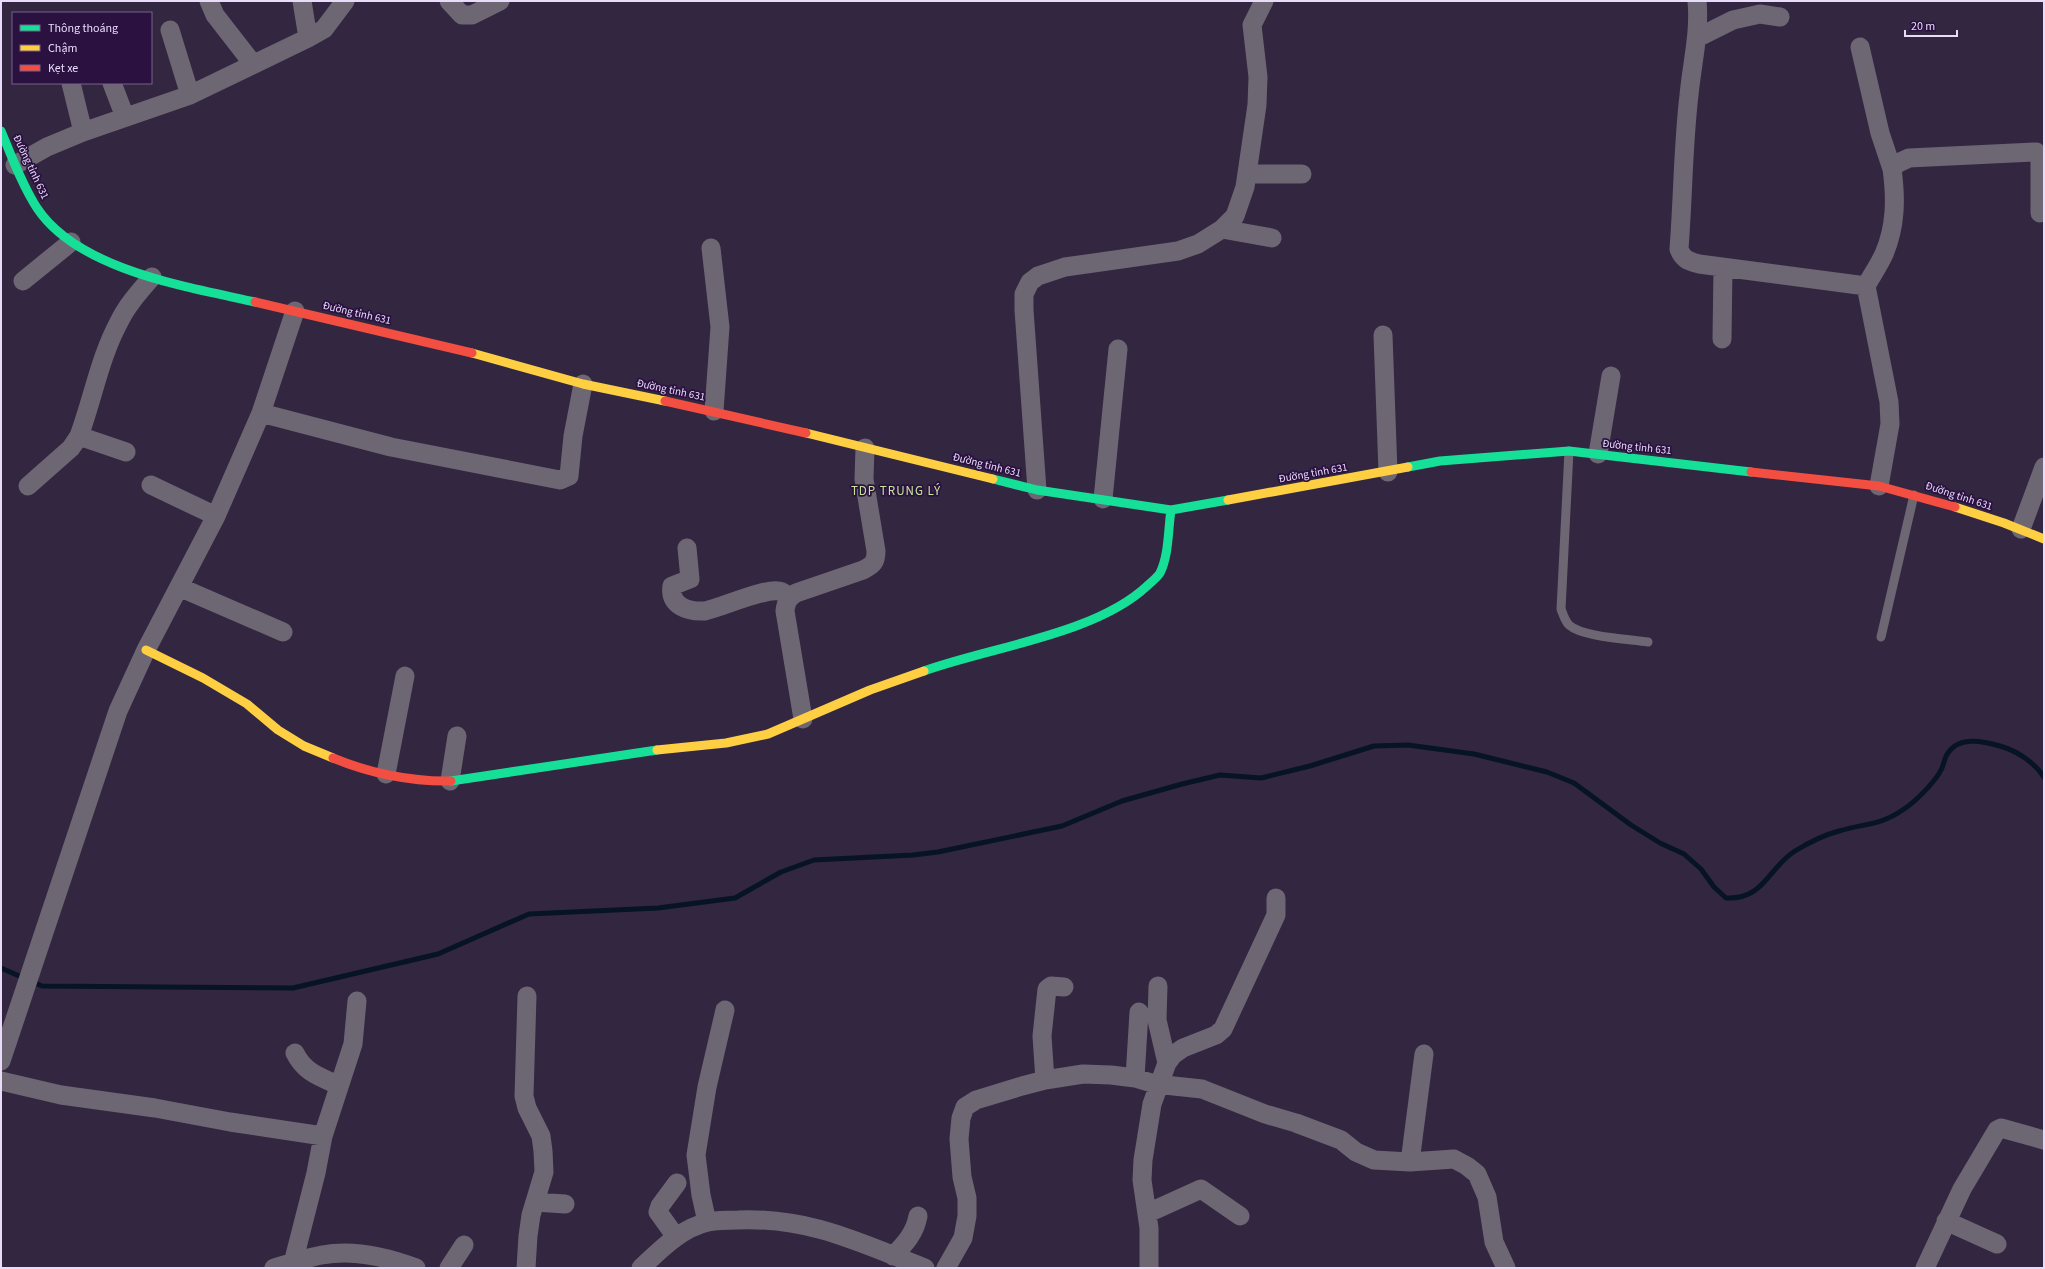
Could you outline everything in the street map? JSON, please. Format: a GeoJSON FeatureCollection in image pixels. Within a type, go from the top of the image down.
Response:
{"type":"FeatureCollection","features":[{"type":"Feature","properties":{"kind":"main road","name":"Đường tỉnh 631"},"geometry":{"type":"LineString","coordinates":[[1,130],[15,165],[37,208],[52,227],[71,242],[114,264],[152,277],[442,345],[583,384],[714,411],[1037,490],[1171,510],[1388,472],[1440,461],[1569,451],[1879,486],[1914,495],[2021,529],[2044,539]]}},
{"type":"Feature","properties":{"kind":"main road"},"geometry":{"type":"LineString","coordinates":[[146,650],[203,678],[247,704],[278,730],[304,746],[338,760],[386,774],[419,780],[450,781],[628,754],[726,743],[768,734],[870,690],[938,666],[1071,628],[1115,608],[1140,593],[1158,574],[1164,561],[1171,510]]}},
{"type":"Feature","properties":{"kind":"street"},"geometry":{"type":"LineString","coordinates":[[209,1],[215,15],[253,64]]}},
{"type":"Feature","properties":{"kind":"street"},"geometry":{"type":"LineString","coordinates":[[302,1],[308,38]]}},
{"type":"Feature","properties":{"kind":"street"},"geometry":{"type":"LineString","coordinates":[[15,165],[47,147],[83,132],[190,95],[308,38],[324,29],[345,1]]}},
{"type":"Feature","properties":{"kind":"street"},"geometry":{"type":"LineString","coordinates":[[449,1],[462,15],[472,14],[500,1]]}},
{"type":"Feature","properties":{"kind":"street"},"geometry":{"type":"LineString","coordinates":[[1037,490],[1024,294],[1030,282],[1038,276],[1065,267],[1178,251],[1198,244],[1222,229],[1235,216],[1245,187],[1257,105],[1258,77],[1252,25],[1264,1]]}},
{"type":"Feature","properties":{"kind":"street"},"geometry":{"type":"LineString","coordinates":[[1697,1],[1697,38],[1688,110],[1680,249],[1681,256],[1686,260],[1723,267],[1866,286]]}},
{"type":"Feature","properties":{"kind":"street"},"geometry":{"type":"LineString","coordinates":[[1697,38],[1733,20],[1760,14],[1780,17]]}},
{"type":"Feature","properties":{"kind":"street"},"geometry":{"type":"LineString","coordinates":[[170,30],[190,95]]}},
{"type":"Feature","properties":{"kind":"street"},"geometry":{"type":"LineString","coordinates":[[1860,47],[1880,133],[1892,169],[1895,191],[1893,224],[1883,255],[1866,286],[1889,402],[1890,424],[1879,486]]}},
{"type":"Feature","properties":{"kind":"street"},"geometry":{"type":"LineString","coordinates":[[71,84],[83,132]]}},
{"type":"Feature","properties":{"kind":"street"},"geometry":{"type":"LineString","coordinates":[[112,84],[125,117]]}},
{"type":"Feature","properties":{"kind":"street"},"geometry":{"type":"LineString","coordinates":[[1892,169],[1898,163],[1910,158],[2036,152],[2040,160],[2040,213]]}},
{"type":"Feature","properties":{"kind":"street"},"geometry":{"type":"LineString","coordinates":[[1247,174],[1302,174]]}},
{"type":"Feature","properties":{"kind":"street"},"geometry":{"type":"LineString","coordinates":[[1222,229],[1272,238]]}},
{"type":"Feature","properties":{"kind":"street"},"geometry":{"type":"LineString","coordinates":[[23,281],[71,242]]}},
{"type":"Feature","properties":{"kind":"street"},"geometry":{"type":"LineString","coordinates":[[712,248],[720,327],[714,411]]}},
{"type":"Feature","properties":{"kind":"street"},"geometry":{"type":"LineString","coordinates":[[1722,339],[1723,267]]}},
{"type":"Feature","properties":{"kind":"street"},"geometry":{"type":"LineString","coordinates":[[28,486],[71,448],[79,436],[108,348],[119,321],[131,302],[152,277]]}},
{"type":"Feature","properties":{"kind":"street"},"geometry":{"type":"LineString","coordinates":[[1,1061],[118,711],[146,650],[216,516],[261,413],[295,311]]}},
{"type":"Feature","properties":{"kind":"street"},"geometry":{"type":"LineString","coordinates":[[1383,335],[1388,472]]}},
{"type":"Feature","properties":{"kind":"street"},"geometry":{"type":"LineString","coordinates":[[1103,499],[1118,349]]}},
{"type":"Feature","properties":{"kind":"street"},"geometry":{"type":"LineString","coordinates":[[1598,454],[1611,376]]}},
{"type":"Feature","properties":{"kind":"street"},"geometry":{"type":"LineString","coordinates":[[261,413],[391,447],[560,480],[569,476],[573,436],[583,384]]}},
{"type":"Feature","properties":{"kind":"street"},"geometry":{"type":"LineString","coordinates":[[79,436],[126,452]]}},
{"type":"Feature","properties":{"kind":"street"},"geometry":{"type":"LineString","coordinates":[[804,719],[785,611],[786,602],[789,597],[863,570],[871,566],[876,560],[876,551],[864,479],[865,448]]}},
{"type":"Feature","properties":{"kind":"street"},"geometry":{"type":"LineString","coordinates":[[2021,529],[2044,467]]}},
{"type":"Feature","properties":{"kind":"street"},"geometry":{"type":"LineString","coordinates":[[151,485],[216,516]]}},
{"type":"Feature","properties":{"kind":"street"},"geometry":{"type":"LineString","coordinates":[[687,548],[690,579],[672,586],[672,598],[676,605],[698,611],[705,611],[777,590],[784,592],[789,597]]}},
{"type":"Feature","properties":{"kind":"street"},"geometry":{"type":"LineString","coordinates":[[179,587],[283,632]]}},
{"type":"Feature","properties":{"kind":"street"},"geometry":{"type":"LineString","coordinates":[[386,774],[405,676]]}},
{"type":"Feature","properties":{"kind":"street"},"geometry":{"type":"LineString","coordinates":[[450,781],[457,736]]}},
{"type":"Feature","properties":{"kind":"street"},"geometry":{"type":"LineString","coordinates":[[1149,1268],[1148,1212],[1142,1180],[1143,1160],[1152,1104],[1167,1063],[1173,1055],[1183,1048],[1216,1035],[1223,1029],[1276,915],[1276,898]]}},
{"type":"Feature","properties":{"kind":"street"},"geometry":{"type":"LineString","coordinates":[[1045,1080],[1042,1036],[1047,989],[1051,986],[1064,987]]}},
{"type":"Feature","properties":{"kind":"street"},"geometry":{"type":"LineString","coordinates":[[1158,986],[1157,1020],[1167,1063]]}},
{"type":"Feature","properties":{"kind":"street"},"geometry":{"type":"LineString","coordinates":[[526,1268],[528,1236],[535,1202],[544,1172],[542,1136],[527,1108],[524,1096],[527,996]]}},
{"type":"Feature","properties":{"kind":"street"},"geometry":{"type":"LineString","coordinates":[[293,1262],[316,1173],[323,1136],[338,1085],[347,1065],[353,1044],[357,1001]]}},
{"type":"Feature","properties":{"kind":"street"},"geometry":{"type":"LineString","coordinates":[[707,1222],[701,1195],[696,1155],[707,1087],[725,1010]]}},
{"type":"Feature","properties":{"kind":"street"},"geometry":{"type":"LineString","coordinates":[[1135,1078],[1139,1012]]}},
{"type":"Feature","properties":{"kind":"street"},"geometry":{"type":"LineString","coordinates":[[295,1053],[299,1061],[314,1075],[338,1085]]}},
{"type":"Feature","properties":{"kind":"street"},"geometry":{"type":"LineString","coordinates":[[1410,1162],[1424,1054]]}},
{"type":"Feature","properties":{"kind":"street"},"geometry":{"type":"LineString","coordinates":[[946,1268],[963,1238],[967,1216],[967,1198],[962,1177],[959,1139],[961,1118],[965,1107],[976,1100],[1045,1080],[1083,1074],[1135,1078],[1160,1085],[1202,1089],[1265,1114],[1296,1123],[1341,1140],[1356,1152],[1374,1160],[1410,1162],[1454,1159],[1467,1166],[1477,1174],[1487,1197],[1494,1242],[1506,1268]]}},
{"type":"Feature","properties":{"kind":"street"},"geometry":{"type":"LineString","coordinates":[[1,1082],[61,1095],[156,1108],[230,1122],[323,1136]]}},
{"type":"Feature","properties":{"kind":"street"},"geometry":{"type":"LineString","coordinates":[[1925,1268],[1962,1189],[1997,1130],[2001,1128],[2044,1140]]}},
{"type":"Feature","properties":{"kind":"street"},"geometry":{"type":"LineString","coordinates":[[676,1237],[658,1212],[660,1206],[677,1183]]}},
{"type":"Feature","properties":{"kind":"street"},"geometry":{"type":"LineString","coordinates":[[1148,1212],[1201,1189],[1240,1216]]}},
{"type":"Feature","properties":{"kind":"street"},"geometry":{"type":"LineString","coordinates":[[535,1202],[566,1204]]}},
{"type":"Feature","properties":{"kind":"street"},"geometry":{"type":"LineString","coordinates":[[893,1256],[912,1235],[916,1227],[918,1216]]}},
{"type":"Feature","properties":{"kind":"street"},"geometry":{"type":"LineString","coordinates":[[641,1268],[676,1237],[707,1222],[765,1219],[798,1223],[829,1230],[924,1268]]}},
{"type":"Feature","properties":{"kind":"street"},"geometry":{"type":"LineString","coordinates":[[1946,1221],[1997,1244]]}},
{"type":"Feature","properties":{"kind":"street"},"geometry":{"type":"LineString","coordinates":[[449,1268],[464,1244]]}},
{"type":"Feature","properties":{"kind":"street"},"geometry":{"type":"LineString","coordinates":[[274,1268],[322,1255],[344,1253],[375,1256],[416,1268]]}},
{"type":"Feature","properties":{"kind":"lane"},"geometry":{"type":"LineString","coordinates":[[1569,451],[1561,609],[1564,617],[1569,625],[1580,632],[1648,642]]}},
{"type":"Feature","properties":{"kind":"lane"},"geometry":{"type":"LineString","coordinates":[[1881,637],[1914,495]]}},
{"type":"Feature","properties":{"kind":"waterway"},"geometry":{"type":"LineString","coordinates":[[1,968],[42,986],[293,988],[438,954],[529,914],[658,908],[735,898],[781,872],[814,860],[913,855],[938,852],[1062,826],[1122,801],[1182,784],[1220,775],[1261,778],[1310,766],[1374,746],[1408,745],[1474,754],[1547,772],[1574,783],[1631,825],[1660,843],[1684,854],[1701,869],[1714,887],[1726,898],[1739,897],[1749,894],[1765,882],[1786,858],[1811,842],[1848,828],[1880,821],[1904,809],[1914,802],[1930,786],[1941,770],[1948,753],[1958,744],[1972,741],[1993,744],[2006,748],[2019,754],[2030,762],[2044,777]]}},
{"type":"Feature","properties":{"kind":"traffic: fast"},"geometry":{"type":"LineString","coordinates":[[1,131],[22,180],[37,208],[55,229],[79,247],[106,261],[136,273],[198,290],[255,302]]}},
{"type":"Feature","properties":{"kind":"traffic: fast"},"geometry":{"type":"LineString","coordinates":[[1408,467],[1440,461],[1569,451],[1751,472]]}},
{"type":"Feature","properties":{"kind":"traffic: fast"},"geometry":{"type":"LineString","coordinates":[[993,479],[1037,490],[1171,510],[1228,500]]}},
{"type":"Feature","properties":{"kind":"traffic: fast"},"geometry":{"type":"LineString","coordinates":[[924,671],[951,662],[1042,638],[1072,628],[1100,616],[1126,602],[1147,586],[1160,573],[1167,550],[1171,510]]}},
{"type":"Feature","properties":{"kind":"traffic: fast"},"geometry":{"type":"LineString","coordinates":[[451,781],[657,750]]}},
{"type":"Feature","properties":{"kind":"traffic: slow"},"geometry":{"type":"LineString","coordinates":[[472,353],[583,384],[665,401]]}},
{"type":"Feature","properties":{"kind":"traffic: slow"},"geometry":{"type":"LineString","coordinates":[[806,433],[993,479]]}},
{"type":"Feature","properties":{"kind":"traffic: slow"},"geometry":{"type":"LineString","coordinates":[[1228,500],[1408,467]]}},
{"type":"Feature","properties":{"kind":"traffic: slow"},"geometry":{"type":"LineString","coordinates":[[1955,507],[2004,523],[2044,539]]}},
{"type":"Feature","properties":{"kind":"traffic: slow"},"geometry":{"type":"LineString","coordinates":[[146,650],[203,678],[247,704],[278,730],[304,746],[333,758]]}},
{"type":"Feature","properties":{"kind":"traffic: slow"},"geometry":{"type":"LineString","coordinates":[[657,750],[726,743],[768,734],[870,690],[924,671]]}},
{"type":"Feature","properties":{"kind":"traffic: jam"},"geometry":{"type":"LineString","coordinates":[[255,302],[472,353]]}},
{"type":"Feature","properties":{"kind":"traffic: jam"},"geometry":{"type":"LineString","coordinates":[[665,401],[806,433]]}},
{"type":"Feature","properties":{"kind":"traffic: jam"},"geometry":{"type":"LineString","coordinates":[[1751,472],[1879,486],[1955,507]]}},
{"type":"Feature","properties":{"kind":"traffic: jam"},"geometry":{"type":"LineString","coordinates":[[333,758],[361,768],[391,776],[421,780],[451,781]]}},
{"type":"Feature","properties":{"kind":"district","name":"TDP TRUNG LÝ"},"geometry":{"type":"Point","coordinates":[896,491]}}]}
